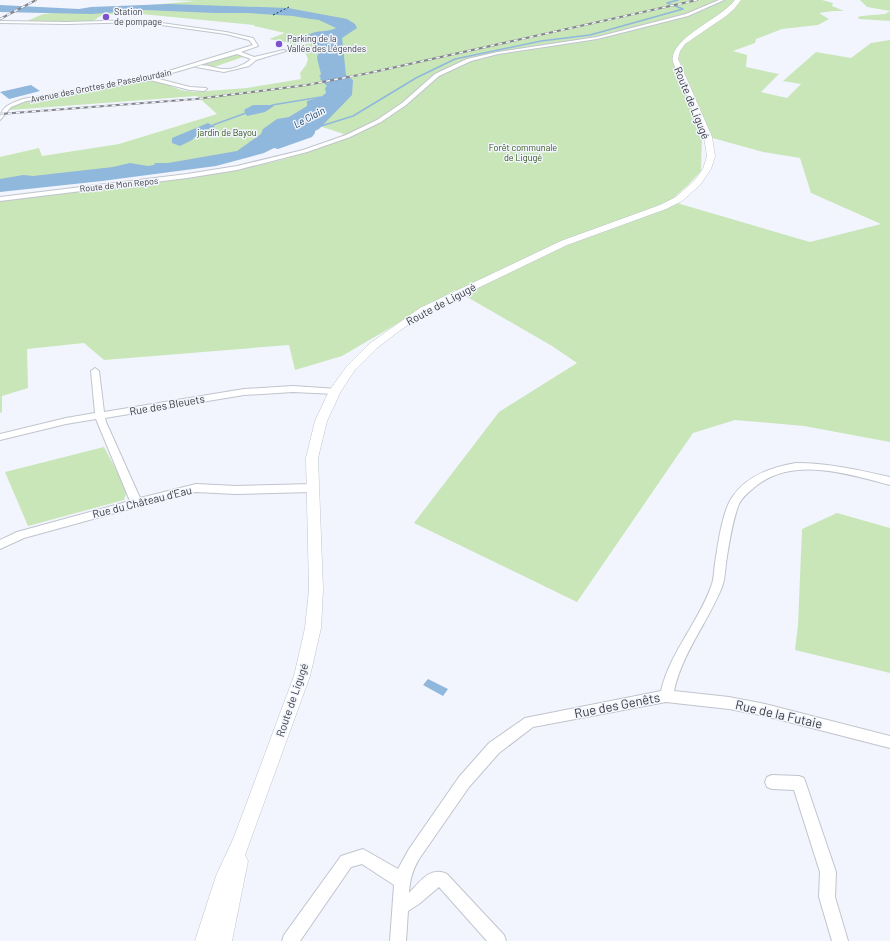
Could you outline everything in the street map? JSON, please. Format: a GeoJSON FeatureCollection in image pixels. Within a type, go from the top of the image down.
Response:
{"type":"FeatureCollection","features":[{"type":"Feature","properties":{"kind":"street","name":"Route de Mon Repos"},"geometry":{"type":"LineString","coordinates":[[0,199],[165,180],[237,168],[305,151],[379,121],[404,104],[437,75],[469,60],[498,53],[597,38],[687,16],[722,0]]}},
{"type":"Feature","properties":{"kind":"street","name":"Route de Ligugé"},"geometry":{"type":"LineString","coordinates":[[205,941],[226,876],[242,840],[302,676],[313,628],[316,590],[312,458],[317,434],[335,391],[351,368],[373,346],[396,328],[424,310],[564,243],[664,207],[679,199],[697,183],[707,169],[711,156],[708,137],[678,68],[675,58],[676,52],[685,40],[731,11],[738,0]]}},
{"type":"Feature","properties":{"kind":"street","name":"Avenue des Grottes de Passelourdain"},"geometry":{"type":"LineString","coordinates":[[0,22],[67,23],[140,21],[226,33],[251,39],[256,43],[253,47],[193,66],[144,79],[25,100],[9,106],[0,118]]}},
{"type":"Feature","properties":{"kind":"street"},"geometry":{"type":"LineString","coordinates":[[193,66],[214,68],[224,71],[247,65],[254,59],[284,51]]}},
{"type":"Feature","properties":{"kind":"street"},"geometry":{"type":"LineString","coordinates":[[237,52],[254,59]]}},
{"type":"Feature","properties":{"kind":"street"},"geometry":{"type":"LineString","coordinates":[[144,79],[164,81],[188,89],[204,89]]}},
{"type":"Feature","properties":{"kind":"street"},"geometry":{"type":"LineString","coordinates":[[95,371],[101,422],[136,502]]}},
{"type":"Feature","properties":{"kind":"street","name":"Rue des Bleuets"},"geometry":{"type":"LineString","coordinates":[[0,437],[66,421],[244,392],[293,389],[335,391]]}},
{"type":"Feature","properties":{"kind":"street","name":"Rue des Genêts"},"geometry":{"type":"LineString","coordinates":[[398,941],[402,882],[406,867],[464,782],[494,748],[530,722],[666,696],[667,685],[674,668],[703,616],[717,585],[728,521],[735,500],[751,483],[768,473],[799,466],[847,470],[890,481]]}},
{"type":"Feature","properties":{"kind":"street","name":"Rue du Château d'Eau"},"geometry":{"type":"LineString","coordinates":[[0,544],[21,535],[136,502],[184,490],[196,488],[236,490],[312,488]]}},
{"type":"Feature","properties":{"kind":"street","name":"Rue de la Futaie"},"geometry":{"type":"LineString","coordinates":[[666,696],[729,703],[765,710],[890,742]]}},
{"type":"Feature","properties":{"kind":"street"},"geometry":{"type":"LineString","coordinates":[[772,782],[799,783],[828,872],[827,897],[840,941]]}},
{"type":"Feature","properties":{"kind":"street","name":"Route de Ligugé"},"geometry":{"type":"LineString","coordinates":[[222,941],[242,840]]}},
{"type":"Feature","properties":{"kind":"street"},"geometry":{"type":"LineString","coordinates":[[290,941],[346,861],[363,856],[402,882]]}},
{"type":"Feature","properties":{"kind":"street"},"geometry":{"type":"LineString","coordinates":[[400,907],[414,899],[434,879],[442,879],[498,941]]}},
{"type":"Feature","properties":{"kind":"green space","name":"Forêt communale de Ligugé"},"geometry":{"type":"Polygon","coordinates":[[[168,0],[822,0],[833,3],[832,6],[844,11],[819,13],[829,19],[818,25],[782,29],[756,39],[755,43],[733,51],[747,55],[746,67],[779,74],[761,92],[787,98],[801,84],[783,81],[816,52],[851,58],[871,43],[890,40],[890,442],[804,426],[735,420],[693,433],[577,602],[414,523],[499,412],[577,363],[552,346],[455,290],[342,356],[295,370],[289,345],[104,360],[84,343],[27,349],[28,388],[2,396],[2,412],[0,413],[0,200],[144,184],[229,171],[289,158],[318,148],[344,134],[316,125],[286,141],[203,161],[0,182],[0,157],[39,148],[42,156],[119,144],[217,114],[197,96],[10,110],[11,107],[34,99],[147,80],[160,82],[181,90],[194,92],[247,88],[301,79],[300,73],[306,65],[308,59],[303,47],[295,48],[289,43],[269,39],[285,33],[254,25],[131,13],[102,15],[93,21],[27,21],[43,14],[196,1],[168,0]],[[702,135],[701,171],[670,201],[810,242],[881,224],[811,193],[800,158],[763,152],[702,135]]]}},
{"type":"Feature","properties":{"kind":"green space"},"geometry":{"type":"Polygon","coordinates":[[[860,0],[890,0],[890,11],[867,7],[860,0]]]}},
{"type":"Feature","properties":{"kind":"green space"},"geometry":{"type":"Polygon","coordinates":[[[890,11],[890,21],[859,19],[858,17],[885,14],[890,11]]]}},
{"type":"Feature","properties":{"kind":"green space"},"geometry":{"type":"Polygon","coordinates":[[[235,54],[246,56],[214,67],[198,66],[235,54]]]}},
{"type":"Feature","properties":{"kind":"green space"},"geometry":{"type":"Polygon","coordinates":[[[104,447],[127,490],[124,500],[28,526],[5,472],[104,447]]]}},
{"type":"Feature","properties":{"kind":"green space"},"geometry":{"type":"Polygon","coordinates":[[[837,513],[890,528],[890,673],[795,650],[798,625],[802,529],[837,513]]]}},
{"type":"Feature","properties":{"kind":"water","name":"Le Clain"},"geometry":{"type":"Polygon","coordinates":[[[169,4],[288,8],[347,19],[355,24],[357,28],[342,38],[346,75],[353,80],[352,95],[319,129],[315,131],[312,137],[278,149],[274,148],[264,153],[216,166],[102,181],[0,192],[0,179],[23,175],[33,176],[113,167],[130,163],[148,166],[154,165],[155,163],[168,163],[237,151],[261,134],[263,129],[277,119],[289,117],[307,106],[307,101],[321,97],[326,93],[325,88],[327,86],[320,79],[321,77],[319,77],[321,74],[317,58],[319,49],[311,44],[312,40],[308,35],[315,32],[336,28],[319,20],[293,16],[248,13],[145,10],[92,14],[0,12],[0,5],[79,9],[91,7],[169,4]]]}},
{"type":"Feature","properties":{"kind":"water"},"geometry":{"type":"Polygon","coordinates":[[[31,85],[40,91],[9,99],[0,92],[31,85]]]}},
{"type":"Feature","properties":{"kind":"water"},"geometry":{"type":"Polygon","coordinates":[[[253,105],[274,106],[265,112],[247,116],[244,110],[253,105]]]}},
{"type":"Feature","properties":{"kind":"water"},"geometry":{"type":"Polygon","coordinates":[[[208,123],[215,127],[202,131],[192,140],[180,146],[172,143],[172,138],[208,123]]]}},
{"type":"Feature","properties":{"kind":"water"},"geometry":{"type":"Polygon","coordinates":[[[428,679],[448,689],[443,696],[423,685],[428,679]]]}},
{"type":"Feature","properties":{"kind":"waterway"},"geometry":{"type":"LineString","coordinates":[[670,4],[667,3],[678,0]]}},
{"type":"Feature","properties":{"kind":"waterway"},"geometry":{"type":"LineString","coordinates":[[318,127],[353,116],[416,78],[455,59],[541,41],[590,35],[683,9],[675,6]]}},
{"type":"Feature","properties":{"kind":"waterway"},"geometry":{"type":"LineString","coordinates":[[272,105],[321,97]]}},
{"type":"Feature","properties":{"kind":"waterway"},"geometry":{"type":"LineString","coordinates":[[213,125],[246,113]]}},
{"type":"Feature","properties":{"kind":"ferry route"},"geometry":{"type":"LineString","coordinates":[[273,15],[289,7]]}},
{"type":"Feature","properties":{"kind":"railway"},"geometry":{"type":"LineString","coordinates":[[0,19],[36,0]]}},
{"type":"Feature","properties":{"kind":"railway"},"geometry":{"type":"LineString","coordinates":[[0,114],[196,99],[307,85],[369,73],[697,0]]}},
{"type":"Feature","properties":{"kind":"place","name":"Station de pompage"},"geometry":{"type":"Point","coordinates":[106,17]}},
{"type":"Feature","properties":{"kind":"place","name":"Parking de la Vallée des Légendes"},"geometry":{"type":"Point","coordinates":[279,44]}},
{"type":"Feature","properties":{"kind":"park label","name":"jardin de Bayou"},"geometry":{"type":"Point","coordinates":[227,133]}}]}
